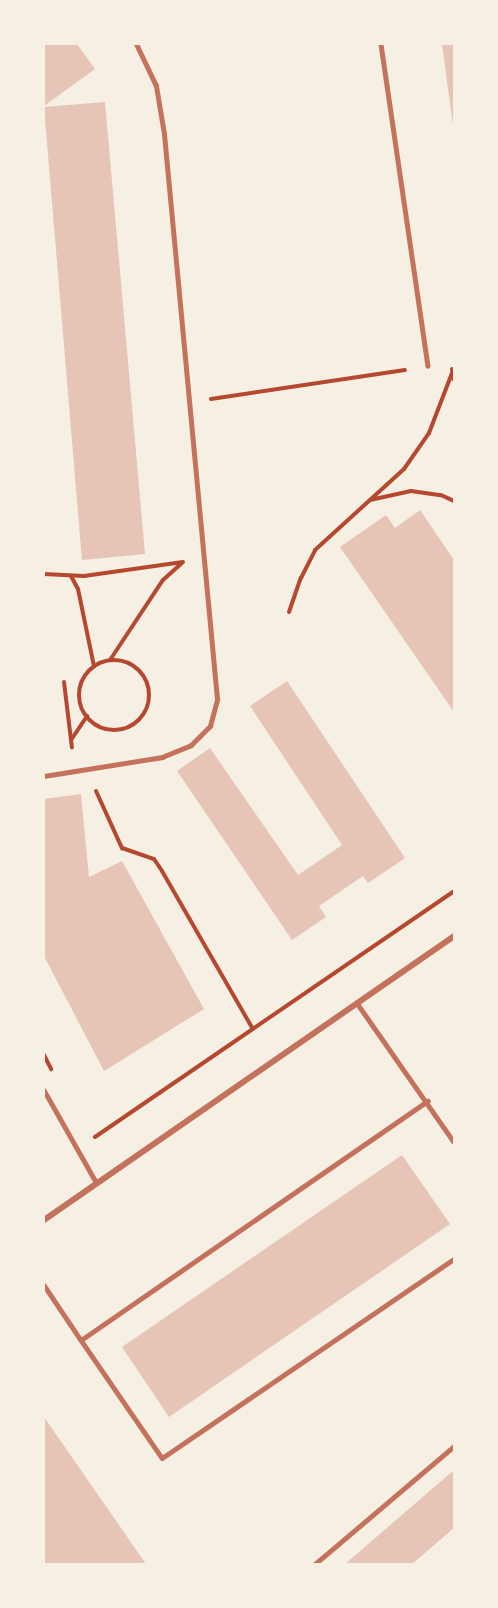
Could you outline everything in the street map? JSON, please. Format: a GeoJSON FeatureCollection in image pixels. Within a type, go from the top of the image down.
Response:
{"type":"FeatureCollection","features":[{"type":"Feature","properties":{"kind":"street"},"geometry":{"type":"LineString","coordinates":[[44,1220],[454,936]]}},
{"type":"Feature","properties":{"kind":"lane"},"geometry":{"type":"LineString","coordinates":[[44,776],[162,757],[191,746],[210,726],[217,699],[164,134],[156,86],[136,44]]}},
{"type":"Feature","properties":{"kind":"lane"},"geometry":{"type":"LineString","coordinates":[[381,44],[428,366]]}},
{"type":"Feature","properties":{"kind":"lane"},"geometry":{"type":"LineString","coordinates":[[357,1004],[454,1142]]}},
{"type":"Feature","properties":{"kind":"lane"},"geometry":{"type":"LineString","coordinates":[[44,1090],[96,1182]]}},
{"type":"Feature","properties":{"kind":"lane"},"geometry":{"type":"LineString","coordinates":[[81,1340],[427,1101]]}},
{"type":"Feature","properties":{"kind":"lane"},"geometry":{"type":"LineString","coordinates":[[44,1285],[162,1458],[454,1259]]}},
{"type":"Feature","properties":{"kind":"lane"},"geometry":{"type":"LineString","coordinates":[[315,1564],[454,1446]]}},
{"type":"Feature","properties":{"kind":"path"},"geometry":{"type":"LineString","coordinates":[[189,402],[428,366]]}},
{"type":"Feature","properties":{"kind":"path"},"geometry":{"type":"LineString","coordinates":[[289,612],[301,578],[315,550],[404,469],[429,433],[454,373]]}},
{"type":"Feature","properties":{"kind":"path"},"geometry":{"type":"LineString","coordinates":[[369,500],[411,491],[441,495],[454,501]]}},
{"type":"Feature","properties":{"kind":"path"},"geometry":{"type":"LineString","coordinates":[[183,562],[184,574]]}},
{"type":"Feature","properties":{"kind":"path"},"geometry":{"type":"LineString","coordinates":[[44,574],[84,576],[183,562]]}},
{"type":"Feature","properties":{"kind":"path"},"geometry":{"type":"LineString","coordinates":[[110,660],[164,580],[183,562]]}},
{"type":"Feature","properties":{"kind":"path"},"geometry":{"type":"LineString","coordinates":[[71,575],[78,589],[94,666]]}},
{"type":"Feature","properties":{"kind":"path"},"geometry":{"type":"LineString","coordinates":[[110,660],[126,661],[143,674],[149,684],[147,708],[136,722],[119,730],[107,729],[87,716],[81,706],[81,684],[94,666],[110,660]]}},
{"type":"Feature","properties":{"kind":"path"},"geometry":{"type":"LineString","coordinates":[[64,682],[73,758]]}},
{"type":"Feature","properties":{"kind":"path"},"geometry":{"type":"LineString","coordinates":[[70,740],[87,716]]}},
{"type":"Feature","properties":{"kind":"path"},"geometry":{"type":"LineString","coordinates":[[92,786],[122,848],[154,859],[162,871],[253,1029]]}},
{"type":"Feature","properties":{"kind":"path"},"geometry":{"type":"LineString","coordinates":[[77,1149],[454,891]]}},
{"type":"Feature","properties":{"kind":"building"},"geometry":{"type":"Polygon","coordinates":[[[44,44],[77,44],[95,69],[44,106],[44,44]]]}},
{"type":"Feature","properties":{"kind":"building"},"geometry":{"type":"Polygon","coordinates":[[[442,44],[454,44],[454,126],[453,126],[442,44]]]}},
{"type":"Feature","properties":{"kind":"building"},"geometry":{"type":"Polygon","coordinates":[[[105,102],[145,554],[82,560],[44,107],[105,102]]]}},
{"type":"Feature","properties":{"kind":"building"},"geometry":{"type":"Polygon","coordinates":[[[420,510],[454,560],[454,712],[340,547],[386,515],[395,528],[420,510]]]}},
{"type":"Feature","properties":{"kind":"building"},"geometry":{"type":"Polygon","coordinates":[[[287,681],[405,858],[368,883],[363,876],[319,906],[326,917],[292,940],[177,771],[210,748],[298,875],[342,845],[250,706],[287,681]]]}},
{"type":"Feature","properties":{"kind":"building"},"geometry":{"type":"Polygon","coordinates":[[[81,794],[89,877],[122,861],[204,1009],[104,1071],[44,956],[44,799],[81,794]]]}},
{"type":"Feature","properties":{"kind":"building"},"geometry":{"type":"Polygon","coordinates":[[[402,1155],[450,1224],[169,1417],[122,1347],[402,1155]]]}},
{"type":"Feature","properties":{"kind":"building"},"geometry":{"type":"Polygon","coordinates":[[[44,1417],[146,1564],[44,1564],[44,1417]]]}},
{"type":"Feature","properties":{"kind":"building"},"geometry":{"type":"Polygon","coordinates":[[[454,1470],[454,1528],[412,1564],[345,1564],[454,1470]]]}}]}
